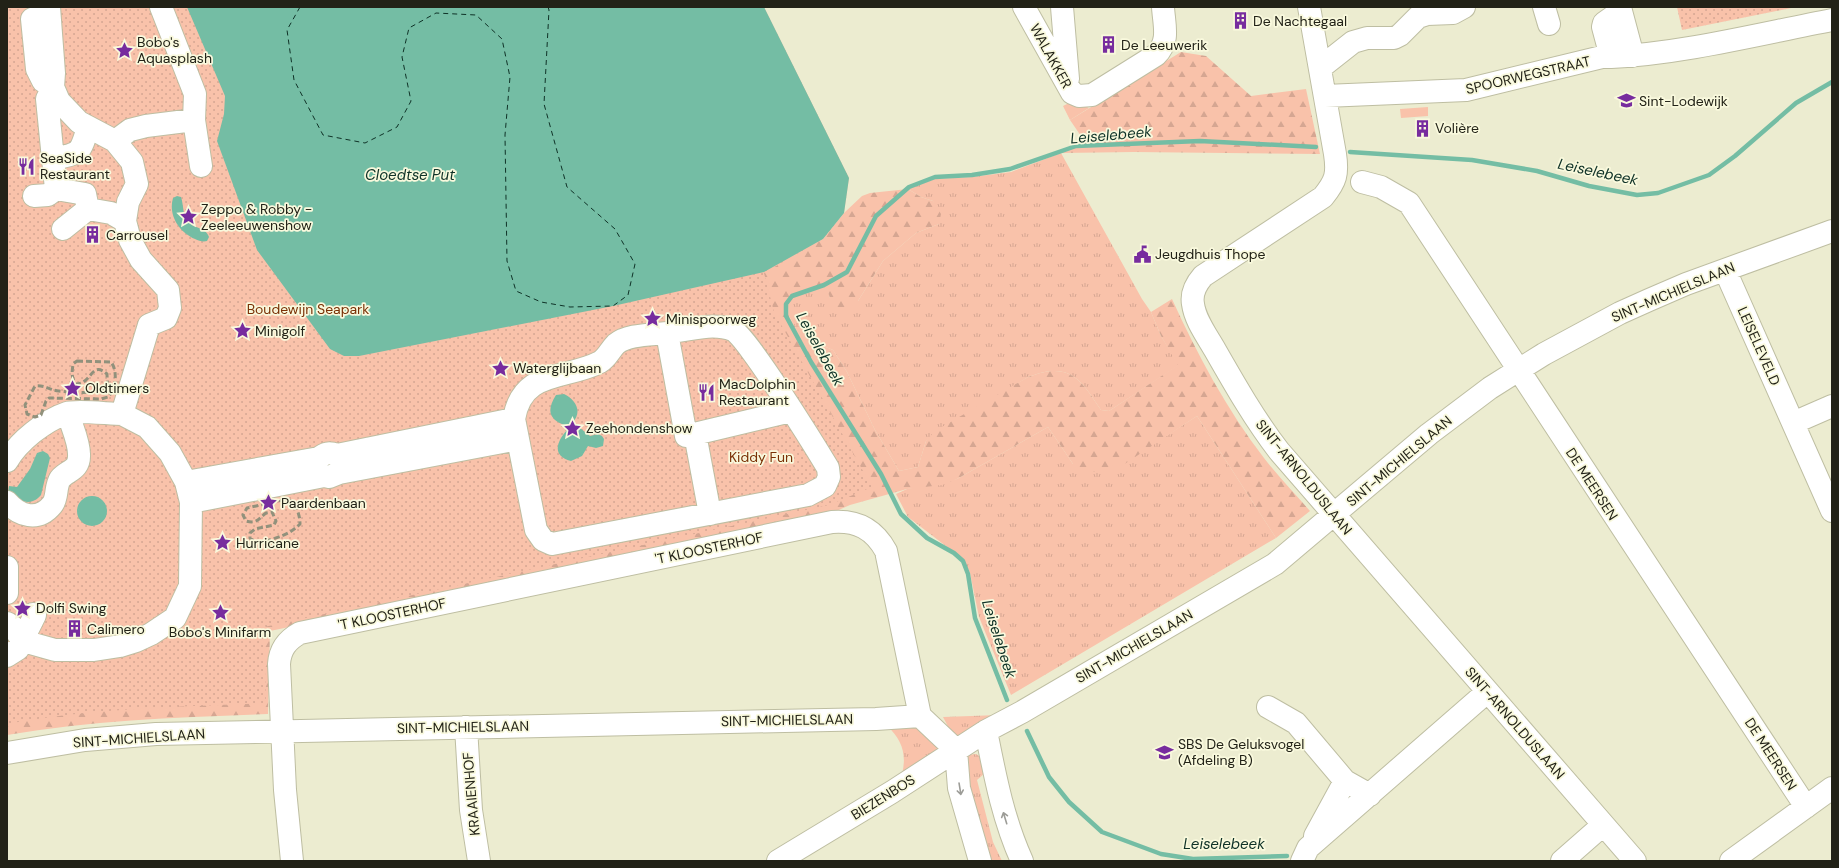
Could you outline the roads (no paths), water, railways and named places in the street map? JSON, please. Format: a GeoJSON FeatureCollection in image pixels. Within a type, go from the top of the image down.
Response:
{"type":"FeatureCollection","features":[{"type":"Feature","properties":{"kind":"street"},"geometry":{"type":"LineString","coordinates":[[161,7],[195,94],[194,120],[200,166]]}},
{"type":"Feature","properties":{"kind":"street","name":"WALAKKER"},"geometry":{"type":"LineString","coordinates":[[1024,7],[1077,91]]}},
{"type":"Feature","properties":{"kind":"street"},"geometry":{"type":"LineString","coordinates":[[1062,7],[1077,91],[1092,95],[1156,55],[1161,50],[1166,38],[1163,7]]}},
{"type":"Feature","properties":{"kind":"street","name":"SINT-ARNOLDUSLAAN"},"geometry":{"type":"LineString","coordinates":[[1309,7],[1337,170],[1334,184],[1324,197],[1203,276],[1196,284],[1193,295],[1193,304],[1201,325],[1260,425],[1279,451],[1635,861]]}},
{"type":"Feature","properties":{"kind":"street"},"geometry":{"type":"LineString","coordinates":[[1320,68],[1353,42],[1367,38],[1394,38],[1400,36],[1418,18],[1427,14],[1453,13],[1464,7]]}},
{"type":"Feature","properties":{"kind":"street"},"geometry":{"type":"LineString","coordinates":[[48,10],[54,73],[53,87],[47,99],[56,189]]}},
{"type":"Feature","properties":{"kind":"street","name":"SPOORWEGSTRAAT"},"geometry":{"type":"LineString","coordinates":[[1611,57],[1603,27],[1604,23],[1621,11],[1633,56]]}},
{"type":"Feature","properties":{"kind":"street","name":"SPOORWEGSTRAAT"},"geometry":{"type":"LineString","coordinates":[[1325,96],[1466,90],[1602,57],[1633,56],[1832,20]]}},
{"type":"Feature","properties":{"kind":"street"},"geometry":{"type":"LineString","coordinates":[[53,87],[59,101],[84,124],[116,141],[132,162],[137,184],[128,202],[125,221],[130,240],[141,260],[168,290],[170,308],[166,318],[149,325],[122,414]]}},
{"type":"Feature","properties":{"kind":"street"},"geometry":{"type":"LineString","coordinates":[[116,141],[130,130],[146,126],[194,120]]}},
{"type":"Feature","properties":{"kind":"street"},"geometry":{"type":"LineString","coordinates":[[51,150],[62,130],[84,124]]}},
{"type":"Feature","properties":{"kind":"street","name":"DE MEERSEN"},"geometry":{"type":"LineString","coordinates":[[1362,182],[1382,187],[1409,203],[1517,370],[1806,807]]}},
{"type":"Feature","properties":{"kind":"street"},"geometry":{"type":"LineString","coordinates":[[34,196],[48,195],[56,189],[85,194],[88,208]]}},
{"type":"Feature","properties":{"kind":"street"},"geometry":{"type":"LineString","coordinates":[[88,208],[111,213],[125,221]]}},
{"type":"Feature","properties":{"kind":"street"},"geometry":{"type":"LineString","coordinates":[[63,229],[88,208]]}},
{"type":"Feature","properties":{"kind":"street","name":"SINT-MICHIELSLAAN"},"geometry":{"type":"LineString","coordinates":[[986,731],[1022,712],[1275,564],[1429,434],[1490,388],[1517,370],[1620,313],[1725,270],[1832,231]]}},
{"type":"Feature","properties":{"kind":"street","name":"LEISELEVELD"},"geometry":{"type":"LineString","coordinates":[[1725,270],[1832,511]]}},
{"type":"Feature","properties":{"kind":"street"},"geometry":{"type":"LineString","coordinates":[[718,326],[735,330],[748,344],[791,411],[828,468],[828,476],[825,486],[808,495],[552,544],[543,540],[536,530],[516,429],[519,402],[524,394],[544,378],[582,369],[601,362],[617,344],[627,339],[718,326]]}},
{"type":"Feature","properties":{"kind":"street"},"geometry":{"type":"LineString","coordinates":[[667,333],[686,436],[791,411]]}},
{"type":"Feature","properties":{"kind":"street"},"geometry":{"type":"LineString","coordinates":[[1793,423],[1832,406]]}},
{"type":"Feature","properties":{"kind":"street"},"geometry":{"type":"LineString","coordinates":[[7,502],[20,514],[27,515],[43,512],[52,506],[61,478],[72,472],[78,464],[80,454],[68,413]]}},
{"type":"Feature","properties":{"kind":"street"},"geometry":{"type":"LineString","coordinates":[[7,461],[14,449],[40,428],[68,413],[122,414],[147,427],[170,453],[189,492],[190,586],[184,618],[151,634],[133,638],[120,646],[94,645],[55,650],[23,640],[13,627],[7,623]]}},
{"type":"Feature","properties":{"kind":"street"},"geometry":{"type":"LineString","coordinates":[[189,492],[516,429]]}},
{"type":"Feature","properties":{"kind":"street"},"geometry":{"type":"LineString","coordinates":[[695,434],[710,514]]}},
{"type":"Feature","properties":{"kind":"street","name":"'T KLOOSTERHOF"},"geometry":{"type":"LineString","coordinates":[[292,861],[284,790],[280,656],[284,646],[291,638],[300,633],[832,522],[845,521],[858,523],[870,530],[880,540],[886,551],[920,716]]}},
{"type":"Feature","properties":{"kind":"street"},"geometry":{"type":"LineString","coordinates":[[7,567],[7,593]]}},
{"type":"Feature","properties":{"kind":"street"},"geometry":{"type":"LineString","coordinates":[[7,656],[18,649],[35,615],[33,614]]}},
{"type":"Feature","properties":{"kind":"street"},"geometry":{"type":"LineString","coordinates":[[1305,855],[1370,795],[1487,692]]}},
{"type":"Feature","properties":{"kind":"street"},"geometry":{"type":"LineString","coordinates":[[1268,707],[1296,723],[1345,781],[1370,795]]}},
{"type":"Feature","properties":{"kind":"street"},"geometry":{"type":"LineString","coordinates":[[920,716],[956,750],[959,788],[980,861]]}},
{"type":"Feature","properties":{"kind":"street","name":"SINT-MICHIELSLAAN"},"geometry":{"type":"LineString","coordinates":[[7,753],[101,739],[156,734],[876,719],[920,716]]}},
{"type":"Feature","properties":{"kind":"street","name":"KRAAIENHOF"},"geometry":{"type":"LineString","coordinates":[[466,727],[471,810],[479,861]]}},
{"type":"Feature","properties":{"kind":"street"},"geometry":{"type":"LineString","coordinates":[[986,731],[1000,799],[1008,827],[1022,861]]}},
{"type":"Feature","properties":{"kind":"street","name":"BIEZENBOS"},"geometry":{"type":"LineString","coordinates":[[778,861],[892,792],[986,731]]}},
{"type":"Feature","properties":{"kind":"street"},"geometry":{"type":"LineString","coordinates":[[1305,855],[1345,781]]}},
{"type":"Feature","properties":{"kind":"street"},"geometry":{"type":"LineString","coordinates":[[1731,861],[1832,788]]}},
{"type":"Feature","properties":{"kind":"street"},"geometry":{"type":"LineString","coordinates":[[1562,861],[1603,825]]}},
{"type":"Feature","properties":{"kind":"water","name":"Cloedtse Put"},"geometry":{"type":"Polygon","coordinates":[[[187,7],[764,7],[849,178],[844,213],[823,239],[764,272],[613,306],[359,356],[344,356],[330,349],[257,250],[217,141],[224,114],[225,96],[187,7]]]}},
{"type":"Feature","properties":{"kind":"water"},"geometry":{"type":"Polygon","coordinates":[[[177,196],[181,197],[184,213],[187,219],[194,226],[205,231],[209,237],[207,241],[200,241],[189,236],[176,222],[172,211],[172,204],[173,198],[177,196]]]}},
{"type":"Feature","properties":{"kind":"water"},"geometry":{"type":"Polygon","coordinates":[[[564,394],[575,403],[577,407],[577,415],[572,423],[572,427],[580,428],[590,436],[598,434],[604,439],[603,446],[596,448],[588,446],[582,456],[571,461],[565,459],[558,452],[559,443],[563,434],[567,430],[567,426],[556,421],[550,410],[556,395],[564,394]]]}},
{"type":"Feature","properties":{"kind":"water"},"geometry":{"type":"Polygon","coordinates":[[[43,451],[48,454],[50,458],[41,495],[33,501],[24,502],[8,493],[9,486],[17,487],[30,469],[37,453],[43,451]]]}},
{"type":"Feature","properties":{"kind":"water"},"geometry":{"type":"Polygon","coordinates":[[[92,496],[103,500],[107,511],[103,522],[92,526],[81,522],[77,511],[81,500],[92,496]]]}},
{"type":"Feature","properties":{"kind":"waterway","name":"Leiselebeek"},"geometry":{"type":"LineString","coordinates":[[1350,152],[1472,160],[1537,171],[1589,186],[1637,195],[1658,193],[1709,175],[1735,156],[1796,103],[1832,82]]}},
{"type":"Feature","properties":{"kind":"waterway","name":"Leiselebeek"},"geometry":{"type":"LineString","coordinates":[[1007,700],[975,618],[968,574],[963,561],[954,553],[927,538],[901,514],[881,474],[811,362],[786,316],[786,304],[792,296],[824,285],[847,272],[876,216],[909,187],[935,177],[972,175],[1010,169],[1076,146],[1200,141],[1316,147]]}},
{"type":"Feature","properties":{"kind":"waterway","name":"Leiselebeek"},"geometry":{"type":"LineString","coordinates":[[1027,731],[1049,777],[1069,802],[1102,832],[1161,854],[1193,859],[1287,856]]}},
{"type":"Feature","properties":{"kind":"railway"},"geometry":{"type":"LineString","coordinates":[[77,361],[111,362],[115,370],[115,380],[111,394],[108,397],[101,399],[49,398],[46,401],[41,415],[35,417],[27,414],[25,405],[35,386],[42,386],[59,391],[77,392],[93,392],[104,390],[107,387],[107,374],[102,370],[94,371],[81,383],[76,384],[73,379],[72,372],[73,364],[77,361]]}},
{"type":"Feature","properties":{"kind":"railway"},"geometry":{"type":"LineString","coordinates":[[287,499],[293,503],[297,509],[300,524],[294,530],[264,542],[256,542],[250,538],[250,533],[255,529],[274,525],[276,521],[272,512],[266,513],[253,522],[246,521],[243,515],[247,508],[287,499]]}},
{"type":"Feature","properties":{"kind":"place","name":"De Nachtegaal"},"geometry":{"type":"Point","coordinates":[1240,21]}},
{"type":"Feature","properties":{"kind":"place","name":"De Leeuwerik"},"geometry":{"type":"Point","coordinates":[1108,45]}},
{"type":"Feature","properties":{"kind":"place","name":"Bobo's Aquasplash"},"geometry":{"type":"Point","coordinates":[124,50]}},
{"type":"Feature","properties":{"kind":"place","name":"Sint-Lodewijk"},"geometry":{"type":"Point","coordinates":[1626,101]}},
{"type":"Feature","properties":{"kind":"place","name":"Volière"},"geometry":{"type":"Point","coordinates":[1422,128]}},
{"type":"Feature","properties":{"kind":"place","name":"SeaSide Restaurant"},"geometry":{"type":"Point","coordinates":[27,166]}},
{"type":"Feature","properties":{"kind":"place","name":"Zeppo & Robby - Zeeleeuwenshow"},"geometry":{"type":"Point","coordinates":[188,217]}},
{"type":"Feature","properties":{"kind":"place","name":"Carrousel"},"geometry":{"type":"Point","coordinates":[93,235]}},
{"type":"Feature","properties":{"kind":"place","name":"Jeugdhuis Thope"},"geometry":{"type":"Point","coordinates":[1142,254]}},
{"type":"Feature","properties":{"kind":"place","name":"Minispoorweg"},"geometry":{"type":"Point","coordinates":[653,319]}},
{"type":"Feature","properties":{"kind":"place","name":"Minigolf"},"geometry":{"type":"Point","coordinates":[242,331]}},
{"type":"Feature","properties":{"kind":"place","name":"Waterglijbaan"},"geometry":{"type":"Point","coordinates":[500,368]}},
{"type":"Feature","properties":{"kind":"place","name":"Oldtimers"},"geometry":{"type":"Point","coordinates":[72,388]}},
{"type":"Feature","properties":{"kind":"place","name":"MacDolphin Restaurant"},"geometry":{"type":"Point","coordinates":[706,392]}},
{"type":"Feature","properties":{"kind":"place","name":"Zeehondenshow"},"geometry":{"type":"Point","coordinates":[573,428]}},
{"type":"Feature","properties":{"kind":"place","name":"Paardenbaan"},"geometry":{"type":"Point","coordinates":[268,503]}},
{"type":"Feature","properties":{"kind":"place","name":"Hurricane"},"geometry":{"type":"Point","coordinates":[223,543]}},
{"type":"Feature","properties":{"kind":"place","name":"Dolfi Swing"},"geometry":{"type":"Point","coordinates":[23,608]}},
{"type":"Feature","properties":{"kind":"place","name":"Bobo's Minifarm"},"geometry":{"type":"Point","coordinates":[220,612]}},
{"type":"Feature","properties":{"kind":"place","name":"Calimero"},"geometry":{"type":"Point","coordinates":[74,629]}},
{"type":"Feature","properties":{"kind":"place","name":"SBS De Geluksvogel (Afdeling B)"},"geometry":{"type":"Point","coordinates":[1165,752]}},
{"type":"Feature","properties":{"kind":"park label","name":"Boudewijn Seapark"},"geometry":{"type":"Point","coordinates":[308,309]}},
{"type":"Feature","properties":{"kind":"park label","name":"Kiddy Fun"},"geometry":{"type":"Point","coordinates":[761,457]}}]}
